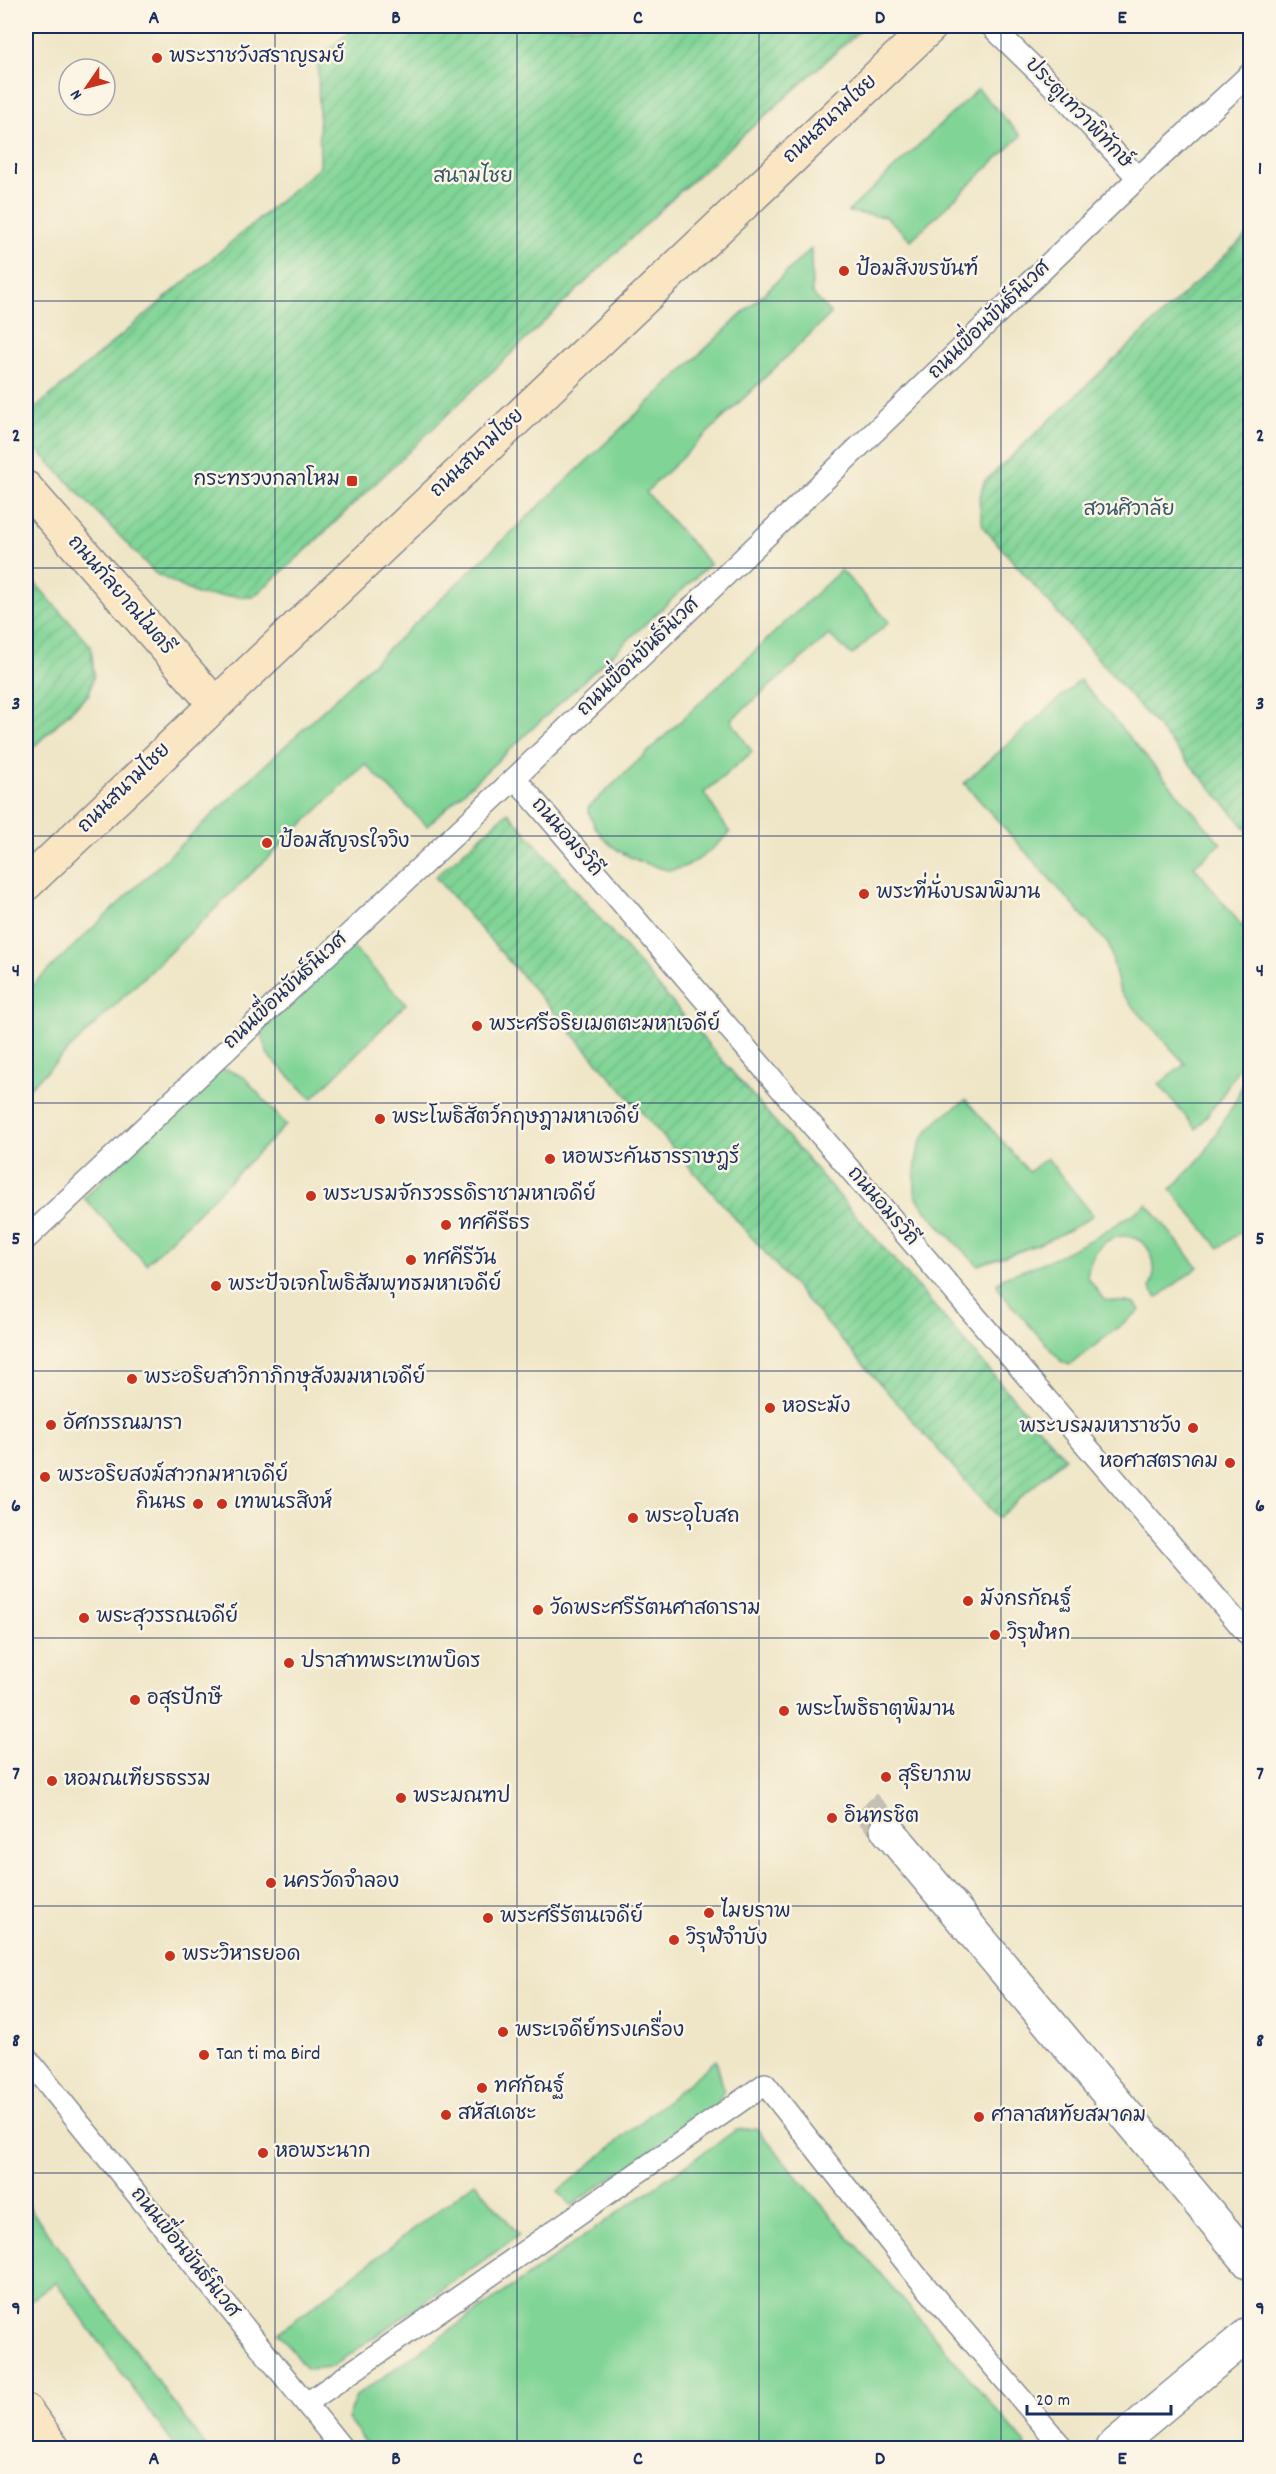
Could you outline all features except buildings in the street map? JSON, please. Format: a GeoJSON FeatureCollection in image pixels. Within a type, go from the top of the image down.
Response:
{"type":"FeatureCollection","features":[{"type":"Feature","properties":{"kind":"main road","name":"ถนนสนามไชย"},"geometry":{"type":"LineString","coordinates":[[26,884],[931,26]]}},
{"type":"Feature","properties":{"kind":"main road","name":"ถนนกัลยาณไมตรี"},"geometry":{"type":"LineString","coordinates":[[26,488],[214,704]]}},
{"type":"Feature","properties":{"kind":"main road"},"geometry":{"type":"LineString","coordinates":[[26,2411],[53,2448]]}},
{"type":"Feature","properties":{"kind":"street"},"geometry":{"type":"LineString","coordinates":[[887,1829],[1251,2263]]}},
{"type":"Feature","properties":{"kind":"street"},"geometry":{"type":"LineString","coordinates":[[1112,2448],[1251,2333]]}},
{"type":"Feature","properties":{"kind":"lane","name":"ประตูเทวาพิทักษ์"},"geometry":{"type":"LineString","coordinates":[[991,26],[1063,96],[1138,178]]}},
{"type":"Feature","properties":{"kind":"lane","name":"ถนนเขื่อนขันธ์นิเวศ"},"geometry":{"type":"LineString","coordinates":[[26,1239],[515,778],[1138,178],[1251,74]]}},
{"type":"Feature","properties":{"kind":"lane","name":"ถนนอมรวิถี"},"geometry":{"type":"LineString","coordinates":[[515,778],[1251,1637]]}},
{"type":"Feature","properties":{"kind":"lane","name":"ถนนเขื่อนขันธ์นิเวศ"},"geometry":{"type":"LineString","coordinates":[[26,2057],[342,2448]]}},
{"type":"Feature","properties":{"kind":"lane"},"geometry":{"type":"LineString","coordinates":[[307,2403],[765,2084],[915,2274],[1063,2448]]}},
{"type":"Feature","properties":{"kind":"green space","name":"สนามไชย"},"geometry":{"type":"Polygon","coordinates":[[[356,26],[865,26],[673,198],[303,553],[253,597],[199,595],[156,574],[26,438],[26,416],[320,167],[318,59],[356,26]]]}},
{"type":"Feature","properties":{"kind":"green space"},"geometry":{"type":"Polygon","coordinates":[[[978,89],[1021,136],[911,240],[886,217],[848,212],[978,89]]]}},
{"type":"Feature","properties":{"kind":"green space","name":"สวนศิวาลัย"},"geometry":{"type":"Polygon","coordinates":[[[1250,232],[1250,833],[983,527],[979,501],[984,482],[1250,232]]]}},
{"type":"Feature","properties":{"kind":"green space"},"geometry":{"type":"Polygon","coordinates":[[[811,249],[812,293],[831,314],[646,492],[710,564],[427,826],[365,764],[26,1091],[26,991],[811,249]]]}},
{"type":"Feature","properties":{"kind":"green space"},"geometry":{"type":"Polygon","coordinates":[[[841,570],[889,622],[852,655],[829,635],[731,720],[752,752],[704,793],[730,833],[696,861],[672,870],[632,858],[612,846],[597,830],[588,808],[841,570]]]}},
{"type":"Feature","properties":{"kind":"green space"},"geometry":{"type":"Polygon","coordinates":[[[26,573],[91,646],[94,674],[89,694],[26,754],[26,573]]]}},
{"type":"Feature","properties":{"kind":"green space"},"geometry":{"type":"Polygon","coordinates":[[[1080,680],[1221,844],[1194,866],[1250,936],[1250,1034],[1241,1064],[1219,1100],[1196,1129],[1159,1084],[1185,1064],[1120,992],[1109,945],[964,783],[1080,680]]]}},
{"type":"Feature","properties":{"kind":"green space"},"geometry":{"type":"Polygon","coordinates":[[[508,812],[1065,1458],[998,1518],[435,877],[508,812]]]}},
{"type":"Feature","properties":{"kind":"green space"},"geometry":{"type":"Polygon","coordinates":[[[350,944],[406,1004],[312,1099],[268,1055],[263,1039],[263,1026],[350,944]]]}},
{"type":"Feature","properties":{"kind":"green space"},"geometry":{"type":"Polygon","coordinates":[[[1250,1068],[1250,1225],[1219,1248],[1171,1190],[1203,1155],[1234,1104],[1250,1068]]]}},
{"type":"Feature","properties":{"kind":"green space"},"geometry":{"type":"Polygon","coordinates":[[[216,1070],[228,1070],[244,1077],[286,1125],[146,1264],[84,1198],[216,1070]]]}},
{"type":"Feature","properties":{"kind":"green space"},"geometry":{"type":"Polygon","coordinates":[[[966,1100],[1029,1172],[1047,1158],[1093,1215],[1052,1239],[978,1265],[926,1210],[915,1190],[917,1159],[922,1140],[935,1123],[966,1100]]]}},
{"type":"Feature","properties":{"kind":"green space"},"geometry":{"type":"Polygon","coordinates":[[[1147,1204],[1198,1267],[1157,1298],[1150,1288],[1154,1269],[1151,1254],[1143,1243],[1131,1237],[1118,1237],[1105,1243],[1094,1256],[1087,1276],[1104,1300],[1135,1303],[1140,1310],[1070,1365],[1062,1362],[1001,1293],[997,1284],[1004,1277],[1078,1246],[1113,1227],[1147,1204]]]}},
{"type":"Feature","properties":{"kind":"green space"},"geometry":{"type":"Polygon","coordinates":[[[716,2060],[724,2090],[715,2109],[571,2205],[558,2191],[716,2060]]]}},
{"type":"Feature","properties":{"kind":"green space"},"geometry":{"type":"Polygon","coordinates":[[[756,2128],[1025,2443],[1026,2448],[370,2448],[347,2419],[356,2396],[736,2130],[756,2128]]]}},
{"type":"Feature","properties":{"kind":"green space"},"geometry":{"type":"Polygon","coordinates":[[[475,2182],[519,2235],[332,2367],[306,2369],[278,2333],[475,2182]]]}},
{"type":"Feature","properties":{"kind":"green space"},"geometry":{"type":"Polygon","coordinates":[[[26,2203],[207,2448],[176,2448],[56,2282],[26,2304],[26,2203]]]}},
{"type":"Feature","properties":{"kind":"tunnel"},"geometry":{"type":"LineString","coordinates":[[864,1805],[887,1829]]}},
{"type":"Feature","properties":{"kind":"place","name":"พระราชวังสราญรมย์"},"geometry":{"type":"Point","coordinates":[157,58]}},
{"type":"Feature","properties":{"kind":"place","name":"ป้อมสิงขรขันฑ์"},"geometry":{"type":"Point","coordinates":[844,271]}},
{"type":"Feature","properties":{"kind":"place","name":"กระทรวงกลาโหม"},"geometry":{"type":"Point","coordinates":[352,481]}},
{"type":"Feature","properties":{"kind":"place","name":"ป้อมสัญจรใจวิง"},"geometry":{"type":"Point","coordinates":[267,843]}},
{"type":"Feature","properties":{"kind":"place","name":"พระที่นั่งบรมพิมาน"},"geometry":{"type":"Point","coordinates":[864,894]}},
{"type":"Feature","properties":{"kind":"place","name":"พระศรีอริยเมตตะมหาเจดีย์"},"geometry":{"type":"Point","coordinates":[477,1026]}},
{"type":"Feature","properties":{"kind":"place","name":"พระโพธิสัตว์กฤษฎามหาเจดีย์"},"geometry":{"type":"Point","coordinates":[380,1119]}},
{"type":"Feature","properties":{"kind":"place","name":"หอพระคันธารราษฎร์"},"geometry":{"type":"Point","coordinates":[550,1159]}},
{"type":"Feature","properties":{"kind":"place","name":"พระบรมจักรวรรดิราชามหาเจดีย์"},"geometry":{"type":"Point","coordinates":[311,1196]}},
{"type":"Feature","properties":{"kind":"place","name":"ทศคีรีธร"},"geometry":{"type":"Point","coordinates":[446,1225]}},
{"type":"Feature","properties":{"kind":"place","name":"ทศคีรีวัน"},"geometry":{"type":"Point","coordinates":[411,1260]}},
{"type":"Feature","properties":{"kind":"place","name":"พระปัจเจกโพธิสัมพุทธมหาเจดีย์"},"geometry":{"type":"Point","coordinates":[216,1286]}},
{"type":"Feature","properties":{"kind":"place","name":"พระอริยสาวิกาภิกษุสังฆมหาเจดีย์"},"geometry":{"type":"Point","coordinates":[132,1379]}},
{"type":"Feature","properties":{"kind":"place","name":"หอระฆัง"},"geometry":{"type":"Point","coordinates":[770,1408]}},
{"type":"Feature","properties":{"kind":"place","name":"อัศกรรณมารา"},"geometry":{"type":"Point","coordinates":[51,1425]}},
{"type":"Feature","properties":{"kind":"place","name":"พระบรมมหาราชวัง"},"geometry":{"type":"Point","coordinates":[1193,1428]}},
{"type":"Feature","properties":{"kind":"place","name":"หอศาสตราคม"},"geometry":{"type":"Point","coordinates":[1230,1463]}},
{"type":"Feature","properties":{"kind":"place","name":"พระอริยสงฆ์สาวกมหาเจดีย์"},"geometry":{"type":"Point","coordinates":[45,1477]}},
{"type":"Feature","properties":{"kind":"place","name":"กินนร"},"geometry":{"type":"Point","coordinates":[198,1504]}},
{"type":"Feature","properties":{"kind":"place","name":"เทพนรสิงห์"},"geometry":{"type":"Point","coordinates":[222,1504]}},
{"type":"Feature","properties":{"kind":"place","name":"พระอุโบสถ"},"geometry":{"type":"Point","coordinates":[633,1518]}},
{"type":"Feature","properties":{"kind":"place","name":"มังกรกัณฐ์"},"geometry":{"type":"Point","coordinates":[968,1601]}},
{"type":"Feature","properties":{"kind":"place","name":"วัดพระศรีรัตนศาสดาราม"},"geometry":{"type":"Point","coordinates":[538,1610]}},
{"type":"Feature","properties":{"kind":"place","name":"พระสุวรรณเจดีย์"},"geometry":{"type":"Point","coordinates":[84,1618]}},
{"type":"Feature","properties":{"kind":"place","name":"วิรุฬหก"},"geometry":{"type":"Point","coordinates":[995,1635]}},
{"type":"Feature","properties":{"kind":"place","name":"ปราสาทพระเทพบิดร"},"geometry":{"type":"Point","coordinates":[289,1663]}},
{"type":"Feature","properties":{"kind":"place","name":"อสุรปักษี"},"geometry":{"type":"Point","coordinates":[135,1700]}},
{"type":"Feature","properties":{"kind":"place","name":"พระโพธิธาตุพิมาน"},"geometry":{"type":"Point","coordinates":[784,1711]}},
{"type":"Feature","properties":{"kind":"place","name":"สุริยาภพ"},"geometry":{"type":"Point","coordinates":[886,1777]}},
{"type":"Feature","properties":{"kind":"place","name":"หอมณเฑียรธรรม"},"geometry":{"type":"Point","coordinates":[52,1781]}},
{"type":"Feature","properties":{"kind":"place","name":"พระมณฑป"},"geometry":{"type":"Point","coordinates":[401,1798]}},
{"type":"Feature","properties":{"kind":"place","name":"อินทรชิต"},"geometry":{"type":"Point","coordinates":[832,1818]}},
{"type":"Feature","properties":{"kind":"place","name":"นครวัดจำลอง"},"geometry":{"type":"Point","coordinates":[271,1883]}},
{"type":"Feature","properties":{"kind":"place","name":"ไมยราพ"},"geometry":{"type":"Point","coordinates":[709,1913]}},
{"type":"Feature","properties":{"kind":"place","name":"พระศรีรัตนเจดีย์"},"geometry":{"type":"Point","coordinates":[488,1918]}},
{"type":"Feature","properties":{"kind":"place","name":"วิรุฬจำบัง"},"geometry":{"type":"Point","coordinates":[674,1940]}},
{"type":"Feature","properties":{"kind":"place","name":"พระวิหารยอด"},"geometry":{"type":"Point","coordinates":[170,1956]}},
{"type":"Feature","properties":{"kind":"place","name":"พระเจดีย์ทรงเครื่อง"},"geometry":{"type":"Point","coordinates":[503,2032]}},
{"type":"Feature","properties":{"kind":"place","name":"Tan ti ma Bird"},"geometry":{"type":"Point","coordinates":[204,2055]}},
{"type":"Feature","properties":{"kind":"place","name":"ทศกัณฐ์"},"geometry":{"type":"Point","coordinates":[482,2088]}},
{"type":"Feature","properties":{"kind":"place","name":"สหัสเดชะ"},"geometry":{"type":"Point","coordinates":[446,2115]}},
{"type":"Feature","properties":{"kind":"place","name":"ศาลาสหทัยสมาคม"},"geometry":{"type":"Point","coordinates":[979,2117]}},
{"type":"Feature","properties":{"kind":"place","name":"หอพระนาก"},"geometry":{"type":"Point","coordinates":[263,2153]}}]}
